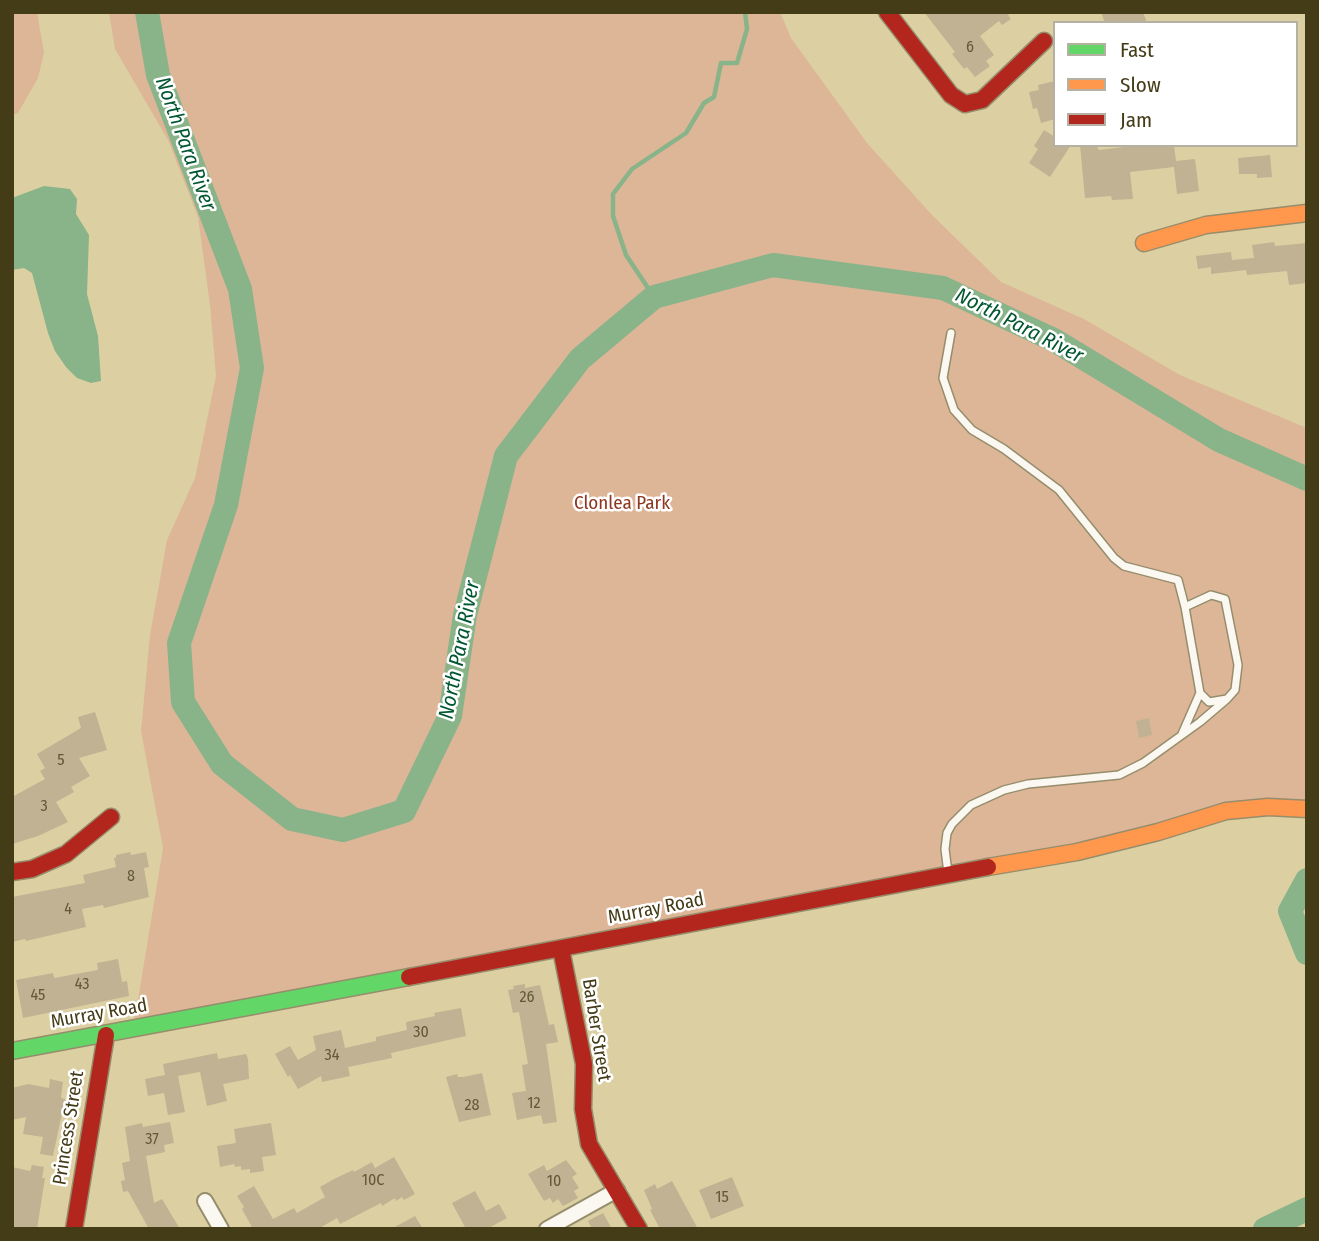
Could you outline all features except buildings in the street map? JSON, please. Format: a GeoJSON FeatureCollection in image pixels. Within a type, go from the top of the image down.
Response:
{"type":"FeatureCollection","features":[{"type":"Feature","properties":{"kind":"street"},"geometry":{"type":"LineString","coordinates":[[887,12],[951,95],[965,104],[982,100],[1044,41]]}},
{"type":"Feature","properties":{"kind":"street"},"geometry":{"type":"LineString","coordinates":[[1144,243],[1206,225],[1307,213]]}},
{"type":"Feature","properties":{"kind":"street","name":"Murray Road"},"geometry":{"type":"LineString","coordinates":[[12,1051],[1077,852],[1227,811],[1268,807],[1307,809]]}},
{"type":"Feature","properties":{"kind":"street"},"geometry":{"type":"LineString","coordinates":[[12,872],[32,869],[66,854],[111,817]]}},
{"type":"Feature","properties":{"kind":"street","name":"Barber Street"},"geometry":{"type":"LineString","coordinates":[[561,949],[584,1065],[584,1127],[589,1144],[639,1229]]}},
{"type":"Feature","properties":{"kind":"street","name":"Princess Street"},"geometry":{"type":"LineString","coordinates":[[74,1229],[106,1035]]}},
{"type":"Feature","properties":{"kind":"street"},"geometry":{"type":"LineString","coordinates":[[547,1229],[617,1189]]}},
{"type":"Feature","properties":{"kind":"street"},"geometry":{"type":"LineString","coordinates":[[205,1201],[221,1229]]}},
{"type":"Feature","properties":{"kind":"lane"},"geometry":{"type":"LineString","coordinates":[[951,332],[943,378],[954,410],[972,430],[1004,449],[1059,490],[1114,558],[1124,566],[1178,580],[1200,693],[1182,734]]}},
{"type":"Feature","properties":{"kind":"lane"},"geometry":{"type":"LineString","coordinates":[[948,874],[945,849],[947,833],[971,805],[1004,790],[1028,784],[1119,775],[1143,764],[1235,690],[1238,665],[1225,600],[1211,595],[1185,607]]}},
{"type":"Feature","properties":{"kind":"lane"},"geometry":{"type":"LineString","coordinates":[[1200,693],[1209,702],[1227,699]]}},
{"type":"Feature","properties":{"kind":"green space"},"geometry":{"type":"Polygon","coordinates":[[[12,12],[37,12],[44,53],[38,78],[18,113],[12,115],[12,12]]]}},
{"type":"Feature","properties":{"kind":"green space","name":"Clonlea Park"},"geometry":{"type":"Polygon","coordinates":[[[109,12],[780,12],[791,38],[867,143],[932,215],[1001,282],[1084,319],[1180,375],[1307,428],[1307,809],[1203,818],[133,1030],[163,848],[141,731],[150,635],[167,540],[195,478],[216,376],[198,217],[168,140],[115,49],[109,12]]]}},
{"type":"Feature","properties":{"kind":"shaded area"},"geometry":{"type":"Polygon","coordinates":[[[44,186],[70,189],[77,199],[76,214],[89,235],[87,294],[98,336],[101,381],[91,383],[77,378],[66,367],[55,351],[48,333],[32,273],[24,268],[12,270],[12,198],[44,186]]]}},
{"type":"Feature","properties":{"kind":"waterway","name":"North Para River"},"geometry":{"type":"LineString","coordinates":[[147,12],[158,75],[240,289],[252,368],[226,505],[179,643],[183,702],[222,764],[292,819],[343,830],[404,811],[450,716],[465,615],[506,456],[580,359],[654,297],[773,265],[943,288],[1054,340],[1219,440],[1307,479]]}},
{"type":"Feature","properties":{"kind":"waterway"},"geometry":{"type":"LineString","coordinates":[[654,297],[626,255],[613,216],[613,194],[632,169],[686,133],[704,103],[714,97],[721,63],[737,63],[747,29],[745,12]]}},
{"type":"Feature","properties":{"kind":"waterway","name":"North Para River"},"geometry":{"type":"LineString","coordinates":[[1307,880],[1290,911],[1307,953]]}},
{"type":"Feature","properties":{"kind":"waterway","name":"North Para River"},"geometry":{"type":"LineString","coordinates":[[1265,1229],[1307,1209]]}},
{"type":"Feature","properties":{"kind":"traffic: fast"},"geometry":{"type":"LineString","coordinates":[[12,1051],[409,977]]}},
{"type":"Feature","properties":{"kind":"traffic: slow"},"geometry":{"type":"LineString","coordinates":[[1144,243],[1206,225],[1307,213]]}},
{"type":"Feature","properties":{"kind":"traffic: slow"},"geometry":{"type":"LineString","coordinates":[[988,867],[1077,852],[1158,832],[1226,811],[1268,807],[1307,809]]}},
{"type":"Feature","properties":{"kind":"traffic: jam"},"geometry":{"type":"LineString","coordinates":[[887,12],[951,95],[965,104],[982,100],[1044,41]]}},
{"type":"Feature","properties":{"kind":"traffic: jam"},"geometry":{"type":"LineString","coordinates":[[12,872],[32,869],[66,854],[111,817]]}},
{"type":"Feature","properties":{"kind":"traffic: jam"},"geometry":{"type":"LineString","coordinates":[[409,977],[988,867]]}},
{"type":"Feature","properties":{"kind":"traffic: jam"},"geometry":{"type":"LineString","coordinates":[[561,949],[584,1064],[583,1109],[589,1144],[639,1229]]}},
{"type":"Feature","properties":{"kind":"traffic: jam"},"geometry":{"type":"LineString","coordinates":[[74,1229],[106,1035]]}}]}
